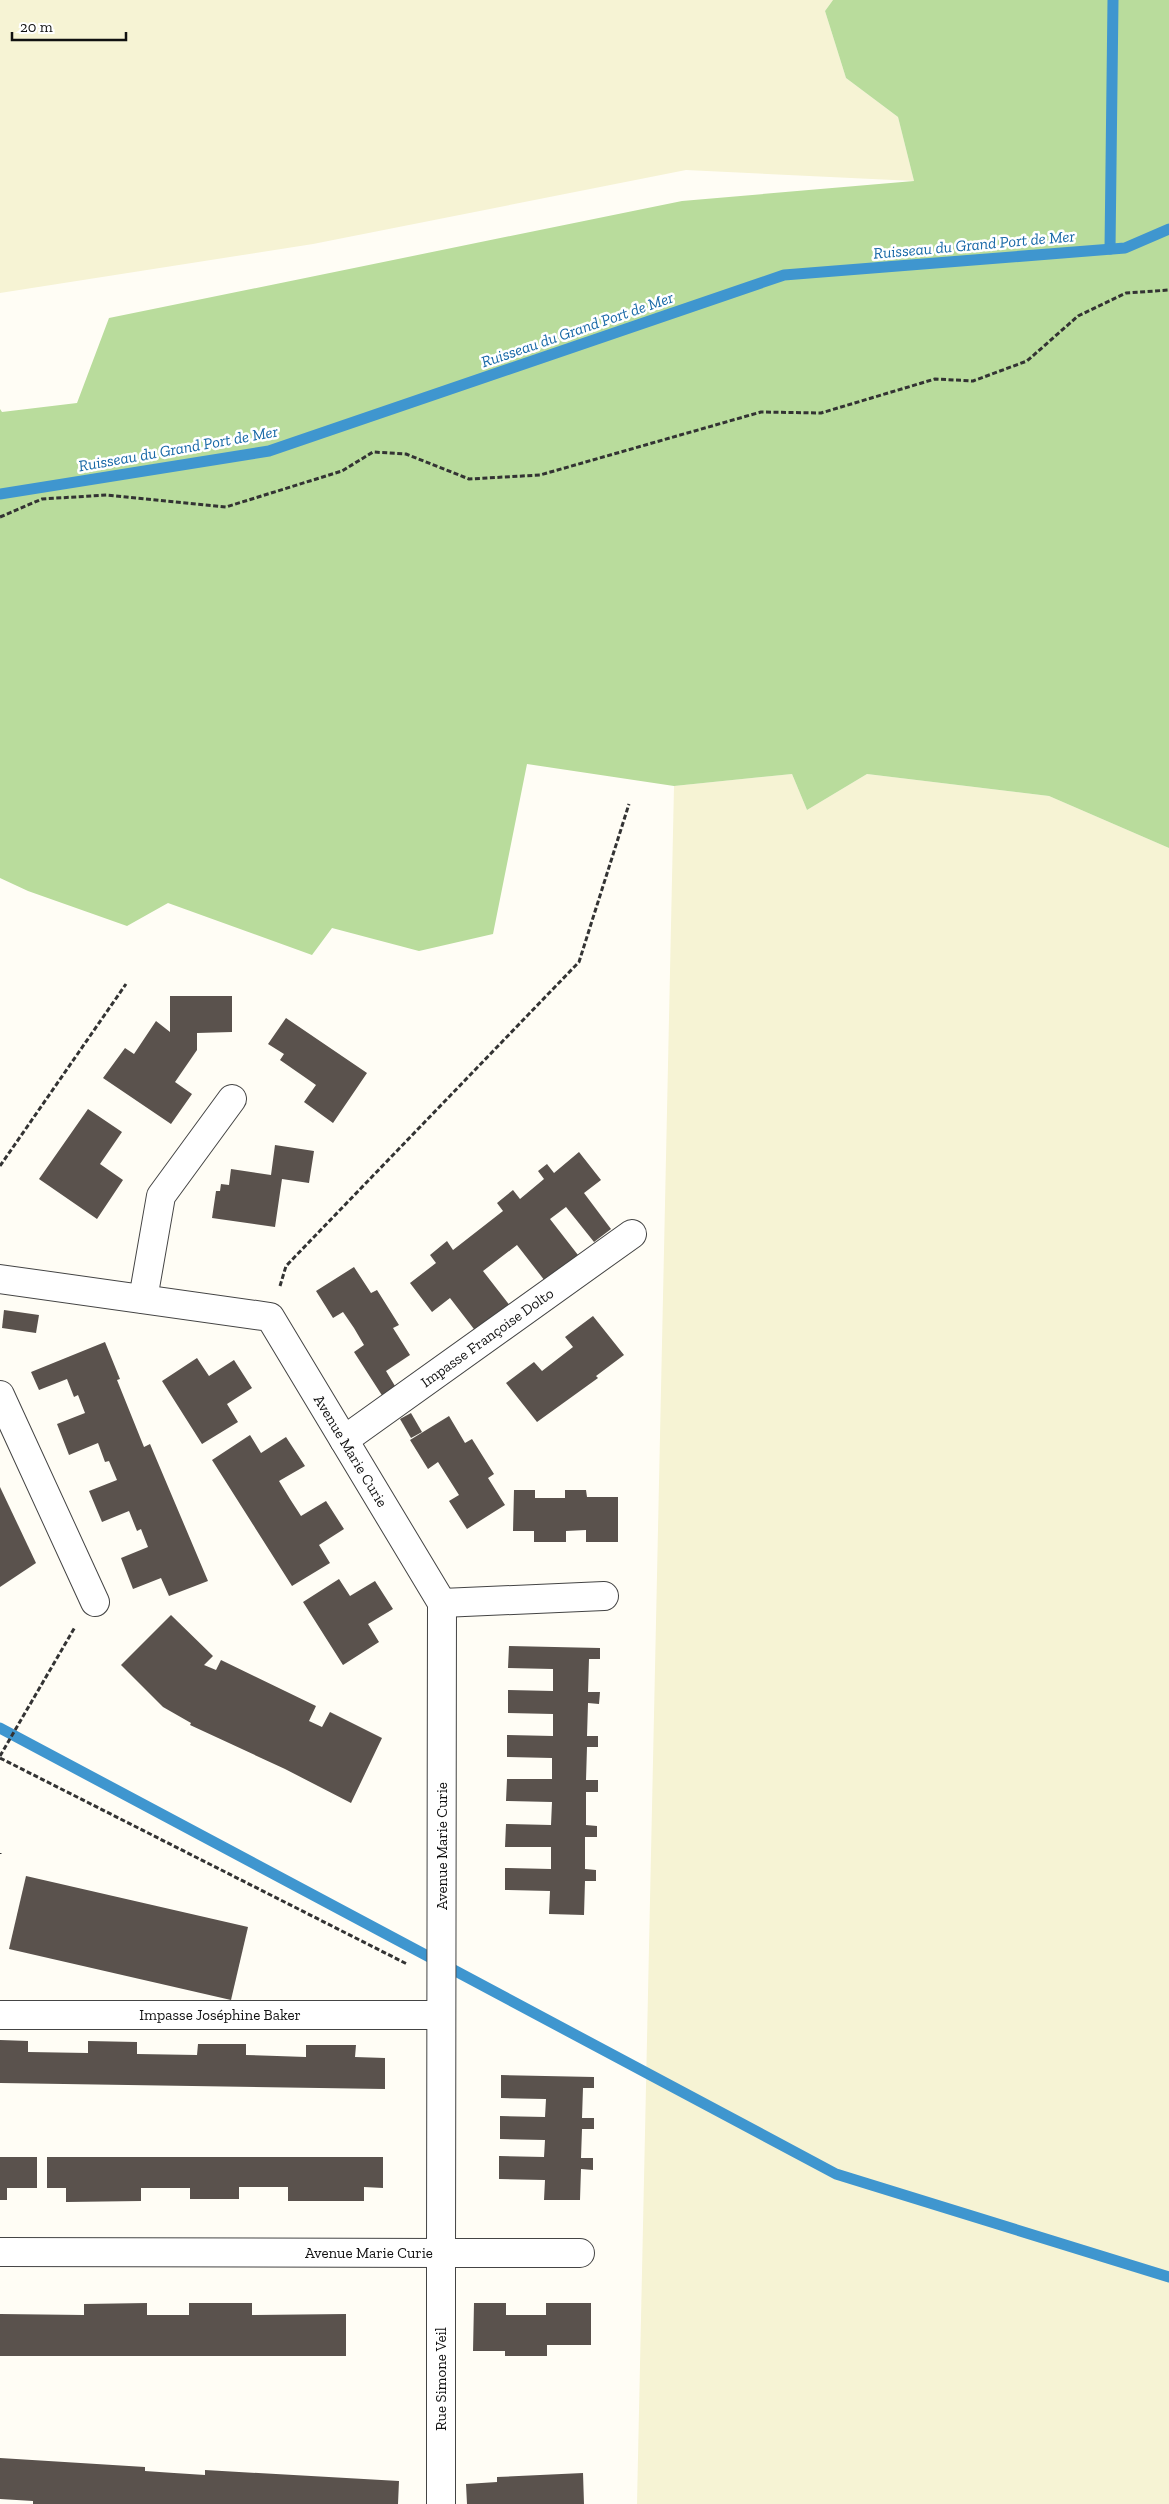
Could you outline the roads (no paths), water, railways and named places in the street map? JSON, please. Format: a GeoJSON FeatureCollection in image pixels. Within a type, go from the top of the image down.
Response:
{"type":"FeatureCollection","features":[{"type":"Feature","properties":{"kind":"street"},"geometry":{"type":"LineString","coordinates":[[0,1280],[143,1299],[160,1196],[232,1099]]}},
{"type":"Feature","properties":{"kind":"street","name":"Impasse Françoise Dolto"},"geometry":{"type":"LineString","coordinates":[[344,1440],[632,1234]]}},
{"type":"Feature","properties":{"kind":"street","name":"Avenue Marie Curie"},"geometry":{"type":"LineString","coordinates":[[0,2252],[441,2253],[442,1603],[270,1317],[143,1299]]}},
{"type":"Feature","properties":{"kind":"street"},"geometry":{"type":"LineString","coordinates":[[0,1395],[95,1602]]}},
{"type":"Feature","properties":{"kind":"street"},"geometry":{"type":"LineString","coordinates":[[442,1603],[604,1596]]}},
{"type":"Feature","properties":{"kind":"street","name":"Impasse Joséphine Baker"},"geometry":{"type":"LineString","coordinates":[[0,2015],[441,2015]]}},
{"type":"Feature","properties":{"kind":"street"},"geometry":{"type":"LineString","coordinates":[[441,2253],[580,2253]]}},
{"type":"Feature","properties":{"kind":"street","name":"Rue Simone Veil"},"geometry":{"type":"LineString","coordinates":[[441,2253],[441,2504]]}},
{"type":"Feature","properties":{"kind":"waterway"},"geometry":{"type":"LineString","coordinates":[[1110,249],[1113,0]]}},
{"type":"Feature","properties":{"kind":"waterway","name":"Ruisseau du Grand Port de Mer"},"geometry":{"type":"LineString","coordinates":[[0,494],[269,451],[784,275],[1125,248],[1169,229]]}},
{"type":"Feature","properties":{"kind":"waterway"},"geometry":{"type":"LineString","coordinates":[[0,1728],[836,2174],[1169,2277]]}}]}
